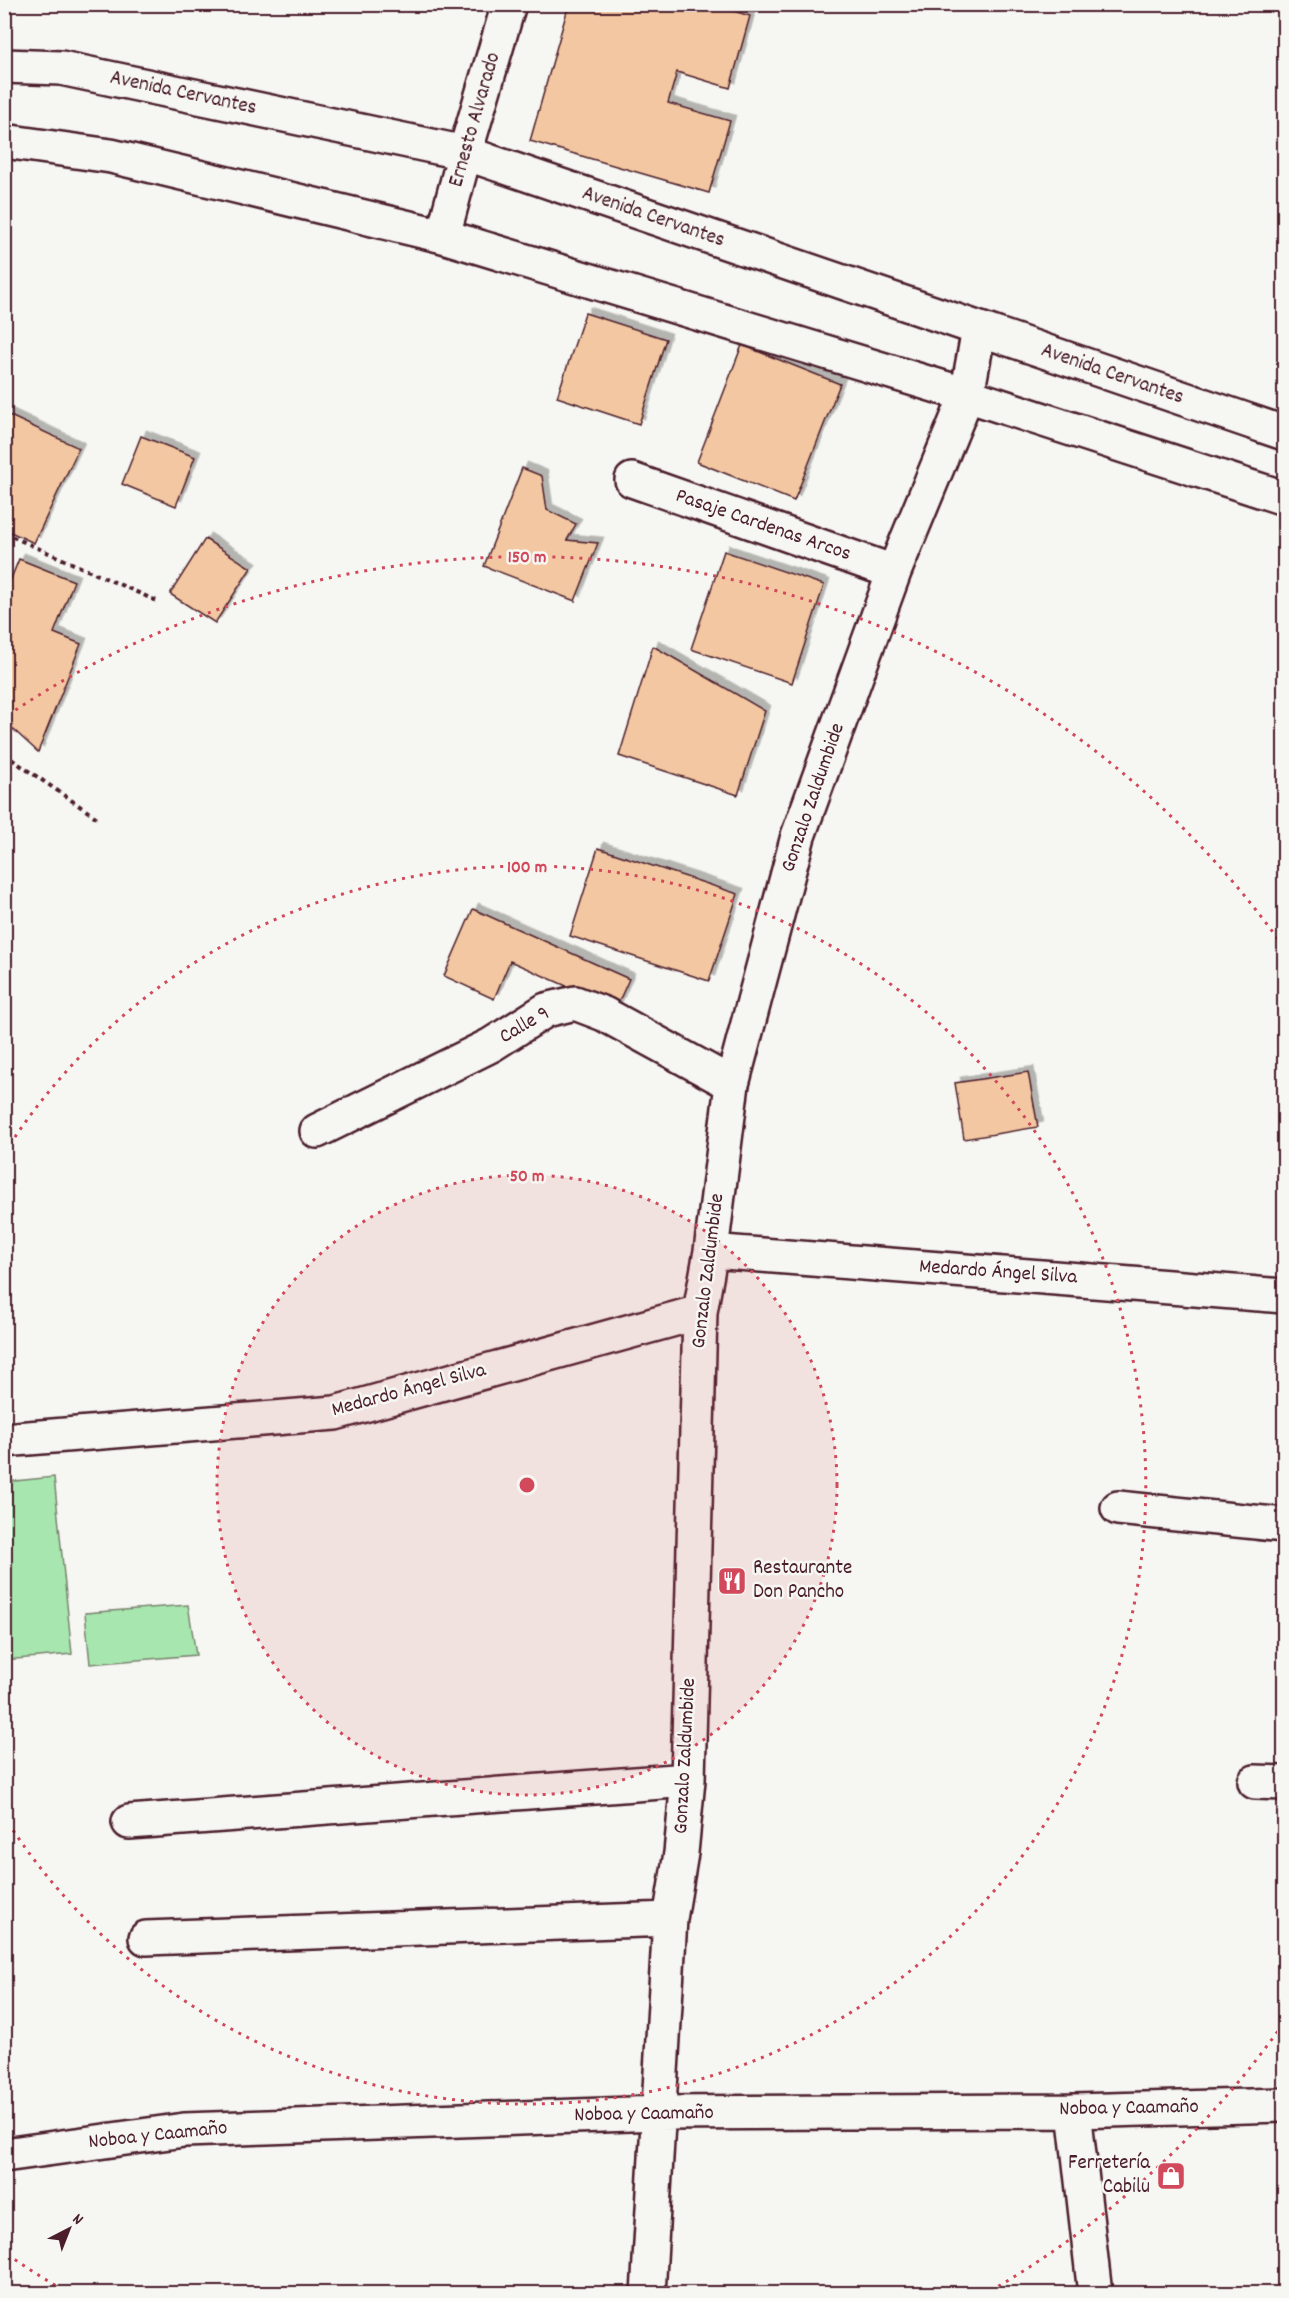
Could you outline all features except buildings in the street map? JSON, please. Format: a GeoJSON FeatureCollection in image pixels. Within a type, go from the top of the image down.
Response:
{"type":"FeatureCollection","features":[{"type":"Feature","properties":{"kind":"street","name":"Ernesto Alvarado"},"geometry":{"type":"LineString","coordinates":[[443,236],[509,4]]}},
{"type":"Feature","properties":{"kind":"street","name":"Avenida Cervantes"},"geometry":{"type":"LineString","coordinates":[[4,66],[61,68],[465,153],[1284,433]]}},
{"type":"Feature","properties":{"kind":"street"},"geometry":{"type":"LineString","coordinates":[[4,141],[111,156],[443,236],[967,395],[1284,498]]}},
{"type":"Feature","properties":{"kind":"street","name":"Gonzalo Zaldumbide"},"geometry":{"type":"LineString","coordinates":[[648,2294],[670,1919],[681,1853],[688,1780],[700,1312],[711,1251],[732,1084],[798,836],[894,573],[967,395],[979,329]]}},
{"type":"Feature","properties":{"kind":"street","name":"Pasaje Cardenas Arcos"},"geometry":{"type":"LineString","coordinates":[[633,480],[894,573]]}},
{"type":"Feature","properties":{"kind":"street","name":"Calle 9"},"geometry":{"type":"LineString","coordinates":[[317,1131],[491,1045],[546,1010],[575,1003],[604,1014],[732,1084]]}},
{"type":"Feature","properties":{"kind":"street","name":"Medardo Ángel Silva"},"geometry":{"type":"LineString","coordinates":[[711,1251],[1284,1296]]}},
{"type":"Feature","properties":{"kind":"street","name":"Medardo Ángel Silva"},"geometry":{"type":"LineString","coordinates":[[4,1440],[334,1413],[700,1312]]}},
{"type":"Feature","properties":{"kind":"street"},"geometry":{"type":"LineString","coordinates":[[1118,1508],[1284,1525]]}},
{"type":"Feature","properties":{"kind":"street"},"geometry":{"type":"LineString","coordinates":[[129,1822],[688,1780]]}},
{"type":"Feature","properties":{"kind":"street"},"geometry":{"type":"LineString","coordinates":[[146,1938],[670,1919]]}},
{"type":"Feature","properties":{"kind":"street","name":"Noboa y Caamaño"},"geometry":{"type":"LineString","coordinates":[[4,2155],[184,2130],[658,2114],[1074,2111],[1284,2105]]}},
{"type":"Feature","properties":{"kind":"street"},"geometry":{"type":"LineString","coordinates":[[1074,2111],[1095,2294]]}},
{"type":"Feature","properties":{"kind":"path"},"geometry":{"type":"LineString","coordinates":[[4,532],[159,602]]}},
{"type":"Feature","properties":{"kind":"path"},"geometry":{"type":"LineString","coordinates":[[4,754],[100,820]]}},
{"type":"Feature","properties":{"kind":"green space"},"geometry":{"type":"Polygon","coordinates":[[[54,1477],[72,1654],[5,1660],[5,1482],[54,1477]]]}},
{"type":"Feature","properties":{"kind":"green space"},"geometry":{"type":"Polygon","coordinates":[[[188,1605],[196,1655],[90,1664],[85,1613],[188,1605]]]}},
{"type":"Feature","properties":{"kind":"place","name":"Restaurante Don Pancho"},"geometry":{"type":"Point","coordinates":[732,1581]}},
{"type":"Feature","properties":{"kind":"place","name":"Ferretería Cabilu"},"geometry":{"type":"Point","coordinates":[1171,2176]}}]}
